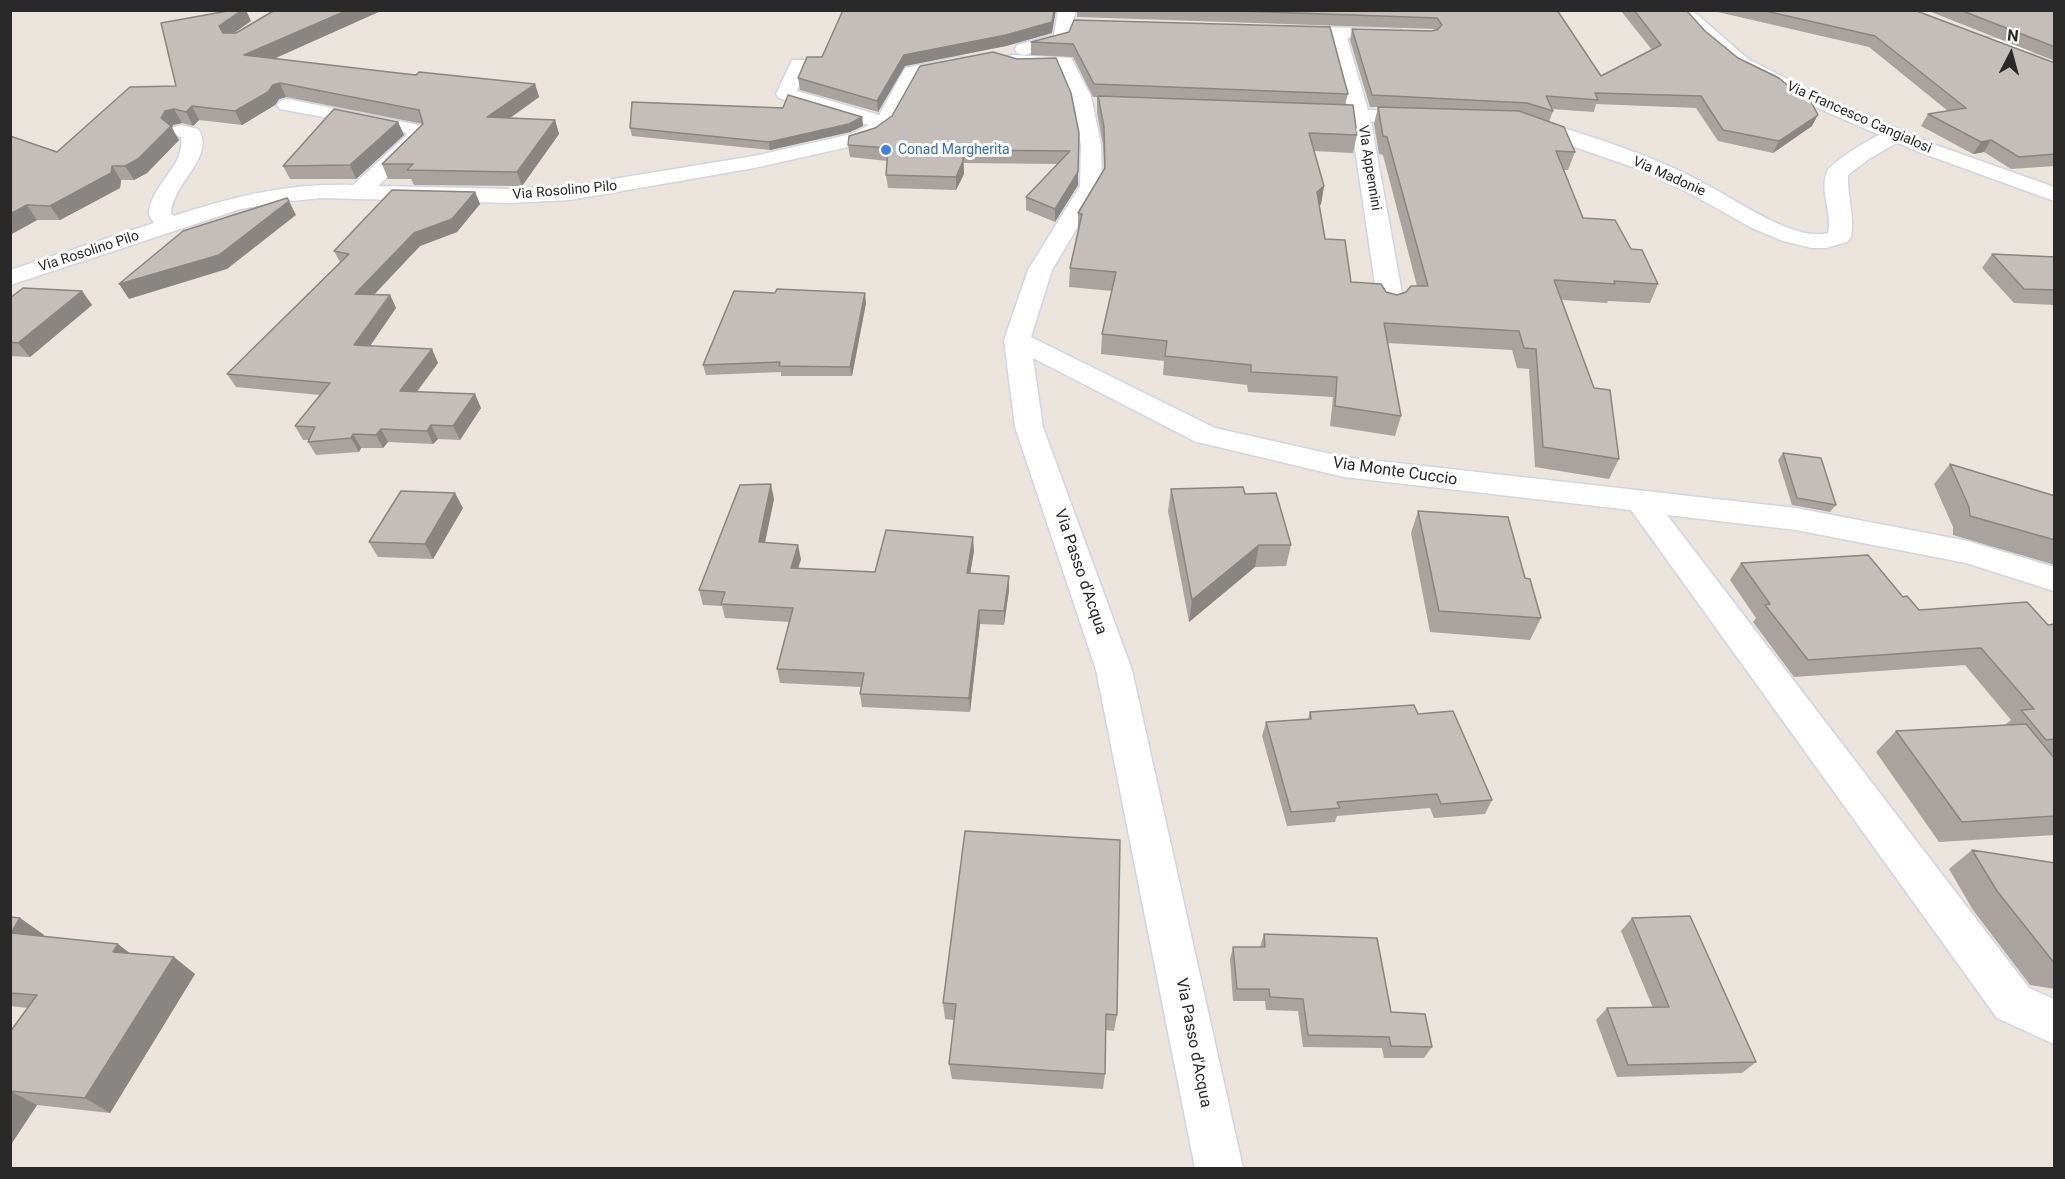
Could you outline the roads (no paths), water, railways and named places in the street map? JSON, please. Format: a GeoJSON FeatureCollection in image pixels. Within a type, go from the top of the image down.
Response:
{"type":"FeatureCollection","features":[{"type":"Feature","properties":{"kind":"street","name":"Via Francesco Cangialosi"},"geometry":{"type":"LineString","coordinates":[[1682,10],[1708,36],[1741,63],[1804,95],[1896,135],[2055,194]]}},
{"type":"Feature","properties":{"kind":"street"},"geometry":{"type":"LineString","coordinates":[[799,64],[786,94],[885,123],[912,72],[987,57],[1062,38],[1066,17],[1088,25]]}},
{"type":"Feature","properties":{"kind":"street"},"geometry":{"type":"LineString","coordinates":[[1266,30],[1417,35]]}},
{"type":"Feature","properties":{"kind":"street","name":"VIa Appennini"},"geometry":{"type":"LineString","coordinates":[[1337,33],[1360,116],[1391,304]]}},
{"type":"Feature","properties":{"kind":"street"},"geometry":{"type":"LineString","coordinates":[[1964,34],[2055,69]]}},
{"type":"Feature","properties":{"kind":"street"},"geometry":{"type":"LineString","coordinates":[[1984,42],[2055,50]]}},
{"type":"Feature","properties":{"kind":"street","name":"Via Passo d'Acqua"},"geometry":{"type":"LineString","coordinates":[[987,57],[1017,63],[1064,62],[1081,96],[1095,106],[1091,146],[1091,186],[1040,270],[1017,340],[1029,427],[1114,670],[1219,1168]]}},
{"type":"Feature","properties":{"kind":"street"},"geometry":{"type":"LineString","coordinates":[[287,105],[417,130],[417,137],[359,192]]}},
{"type":"Feature","properties":{"kind":"street"},"geometry":{"type":"LineString","coordinates":[[1291,114],[1444,119]]}},
{"type":"Feature","properties":{"kind":"street","name":"Via Madonie"},"geometry":{"type":"LineString","coordinates":[[1504,120],[1548,130],[1654,168],[1686,182],[1785,234],[1811,241],[1832,241],[1839,237],[1842,223],[1836,192],[1837,173],[1861,154],[1896,135]]}},
{"type":"Feature","properties":{"kind":"street","name":"Via Rosolino Pilo"},"geometry":{"type":"LineString","coordinates":[[10,278],[237,203],[282,195],[321,191],[510,196],[570,193],[773,158],[856,139],[871,134],[885,123]]}},
{"type":"Feature","properties":{"kind":"street"},"geometry":{"type":"LineString","coordinates":[[169,225],[160,215],[162,197],[189,159],[194,143],[191,133],[181,131]]}},
{"type":"Feature","properties":{"kind":"street","name":"Via Monte Cuccio"},"geometry":{"type":"LineString","coordinates":[[1017,340],[1206,435],[1344,467],[1796,519],[1968,552],[2055,579]]}},
{"type":"Feature","properties":{"kind":"street"},"geometry":{"type":"LineString","coordinates":[[1640,501],[2013,1003],[2055,1022]]}},
{"type":"Feature","properties":{"kind":"place","name":"Conad Margherita"},"geometry":{"type":"Point","coordinates":[886,150]}}]}
